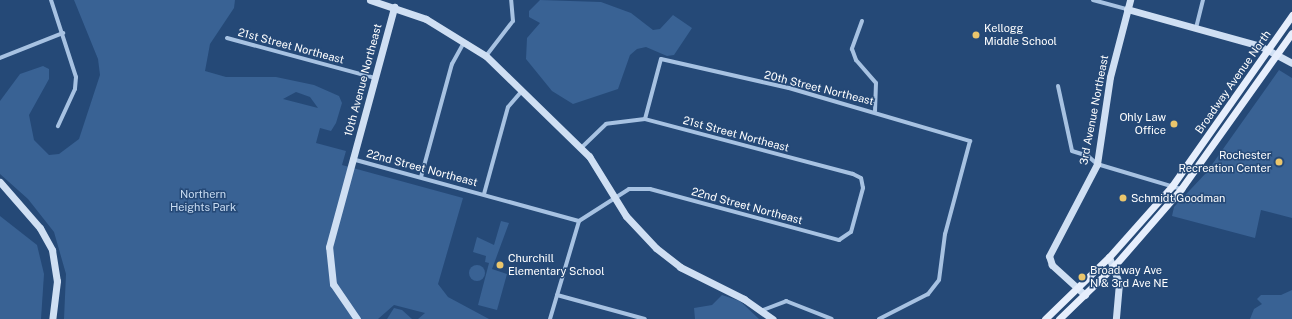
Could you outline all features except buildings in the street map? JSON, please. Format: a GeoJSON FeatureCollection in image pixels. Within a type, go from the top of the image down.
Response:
{"type":"FeatureCollection","features":[{"type":"Feature","properties":{"kind":"main road","name":"Broadway Avenue North"},"geometry":{"type":"LineString","coordinates":[[1045,319],[1078,289],[1109,257],[1172,186],[1292,15]]}},
{"type":"Feature","properties":{"kind":"main road","name":"Broadway Avenue North"},"geometry":{"type":"LineString","coordinates":[[1059,319],[1115,266],[1181,189],[1278,54],[1292,32]]}},
{"type":"Feature","properties":{"kind":"street"},"geometry":{"type":"LineString","coordinates":[[51,0],[63,33],[76,84],[58,126]]}},
{"type":"Feature","properties":{"kind":"street"},"geometry":{"type":"LineString","coordinates":[[370,0],[426,19],[465,41],[486,56],[597,165],[635,228],[669,259],[763,310],[772,319]]}},
{"type":"Feature","properties":{"kind":"street"},"geometry":{"type":"LineString","coordinates":[[486,56],[513,21],[511,0]]}},
{"type":"Feature","properties":{"kind":"street"},"geometry":{"type":"LineString","coordinates":[[1093,0],[1268,49],[1292,63]]}},
{"type":"Feature","properties":{"kind":"street","name":"3rd Avenue Northeast"},"geometry":{"type":"LineString","coordinates":[[1085,295],[1052,265],[1049,256],[1097,164],[1110,77],[1130,0]]}},
{"type":"Feature","properties":{"kind":"street"},"geometry":{"type":"LineString","coordinates":[[1196,28],[1203,0]]}},
{"type":"Feature","properties":{"kind":"street","name":"10th Avenue Northeast"},"geometry":{"type":"LineString","coordinates":[[357,319],[338,293],[328,266],[331,236],[394,7]]}},
{"type":"Feature","properties":{"kind":"street"},"geometry":{"type":"LineString","coordinates":[[862,21],[856,30],[853,55],[876,83],[875,111]]}},
{"type":"Feature","properties":{"kind":"street"},"geometry":{"type":"LineString","coordinates":[[0,58],[63,33]]}},
{"type":"Feature","properties":{"kind":"street","name":"21st Street Northeast"},"geometry":{"type":"LineString","coordinates":[[227,38],[375,78]]}},
{"type":"Feature","properties":{"kind":"street"},"geometry":{"type":"LineString","coordinates":[[421,177],[452,64],[465,41]]}},
{"type":"Feature","properties":{"kind":"street","name":"20th Street Northeast"},"geometry":{"type":"LineString","coordinates":[[645,119],[661,59],[875,111],[970,141],[945,234],[939,280],[928,294],[879,319]]}},
{"type":"Feature","properties":{"kind":"street"},"geometry":{"type":"LineString","coordinates":[[1058,86],[1069,145],[1097,164],[1181,189]]}},
{"type":"Feature","properties":{"kind":"street"},"geometry":{"type":"LineString","coordinates":[[484,194],[508,107],[522,91]]}},
{"type":"Feature","properties":{"kind":"street","name":"21st Street Northeast"},"geometry":{"type":"LineString","coordinates":[[581,148],[606,124],[645,119],[857,176],[863,182],[857,210]]}},
{"type":"Feature","properties":{"kind":"street","name":"22nd Street Northeast"},"geometry":{"type":"LineString","coordinates":[[352,159],[579,221]]}},
{"type":"Feature","properties":{"kind":"street"},"geometry":{"type":"LineString","coordinates":[[0,182],[40,228],[52,250],[57,281],[52,319]]}},
{"type":"Feature","properties":{"kind":"street","name":"22nd Street Northeast"},"geometry":{"type":"LineString","coordinates":[[615,196],[635,188],[650,189],[839,240],[849,237],[857,210]]}},
{"type":"Feature","properties":{"kind":"street"},"geometry":{"type":"LineString","coordinates":[[550,319],[579,221],[615,196]]}},
{"type":"Feature","properties":{"kind":"street"},"geometry":{"type":"LineString","coordinates":[[1109,257],[1115,266],[1119,283],[1116,319]]}},
{"type":"Feature","properties":{"kind":"street"},"geometry":{"type":"LineString","coordinates":[[557,295],[645,319]]}},
{"type":"Feature","properties":{"kind":"street"},"geometry":{"type":"LineString","coordinates":[[763,310],[786,301],[832,319]]}},
{"type":"Feature","properties":{"kind":"green space","name":"Northern Heights Park"},"geometry":{"type":"Polygon","coordinates":[[[74,0],[235,0],[234,8],[210,44],[205,71],[226,77],[276,77],[314,85],[339,96],[342,103],[336,123],[331,131],[320,128],[316,143],[346,151],[342,165],[463,198],[438,284],[448,297],[489,319],[418,319],[425,313],[394,305],[378,319],[64,319],[66,274],[54,232],[28,199],[0,174],[0,101],[20,74],[43,66],[49,69],[49,79],[29,115],[34,140],[49,155],[59,154],[79,139],[100,75],[98,59],[74,0]],[[296,92],[283,99],[318,108],[310,97],[296,92]]]}},
{"type":"Feature","properties":{"kind":"green space"},"geometry":{"type":"Polygon","coordinates":[[[540,0],[601,2],[631,13],[653,30],[660,29],[673,15],[692,28],[674,55],[667,56],[646,47],[637,49],[630,55],[618,89],[573,104],[552,91],[526,59],[527,38],[540,23],[529,17],[529,11],[540,0]]]}},
{"type":"Feature","properties":{"kind":"green space"},"geometry":{"type":"Polygon","coordinates":[[[1279,70],[1292,78],[1292,218],[1261,210],[1255,238],[1172,216],[1174,207],[1206,173],[1279,70]]]}},
{"type":"Feature","properties":{"kind":"green space"},"geometry":{"type":"Polygon","coordinates":[[[0,216],[37,245],[44,274],[41,319],[0,319],[0,216]]]}},
{"type":"Feature","properties":{"kind":"green space"},"geometry":{"type":"Polygon","coordinates":[[[501,221],[509,223],[492,269],[507,274],[497,310],[478,305],[489,263],[485,262],[486,256],[473,252],[477,237],[494,245],[501,221]]]}},
{"type":"Feature","properties":{"kind":"green space"},"geometry":{"type":"Polygon","coordinates":[[[474,265],[480,265],[485,270],[483,279],[480,281],[474,281],[469,276],[469,270],[474,265]]]}},
{"type":"Feature","properties":{"kind":"green space"},"geometry":{"type":"Polygon","coordinates":[[[1292,290],[1292,319],[1250,319],[1254,309],[1262,304],[1257,299],[1261,295],[1281,295],[1292,290]]]}},
{"type":"Feature","properties":{"kind":"green space"},"geometry":{"type":"Polygon","coordinates":[[[722,295],[740,301],[759,319],[695,319],[694,308],[712,305],[722,295]]]}},
{"type":"Feature","properties":{"kind":"green space"},"geometry":{"type":"Polygon","coordinates":[[[394,308],[402,310],[412,319],[387,319],[394,308]]]}},
{"type":"Feature","properties":{"kind":"place","name":"Kellogg Middle School"},"geometry":{"type":"Point","coordinates":[976,35]}},
{"type":"Feature","properties":{"kind":"place","name":"Ohly Law Office"},"geometry":{"type":"Point","coordinates":[1174,124]}},
{"type":"Feature","properties":{"kind":"place","name":"Rochester Recreation Center"},"geometry":{"type":"Point","coordinates":[1279,162]}},
{"type":"Feature","properties":{"kind":"place","name":"Schmidt Goodman"},"geometry":{"type":"Point","coordinates":[1123,198]}},
{"type":"Feature","properties":{"kind":"place","name":"Churchill Elementary School"},"geometry":{"type":"Point","coordinates":[500,265]}},
{"type":"Feature","properties":{"kind":"place","name":"Broadway Ave N & 3rd Ave NE"},"geometry":{"type":"Point","coordinates":[1082,277]}}]}
